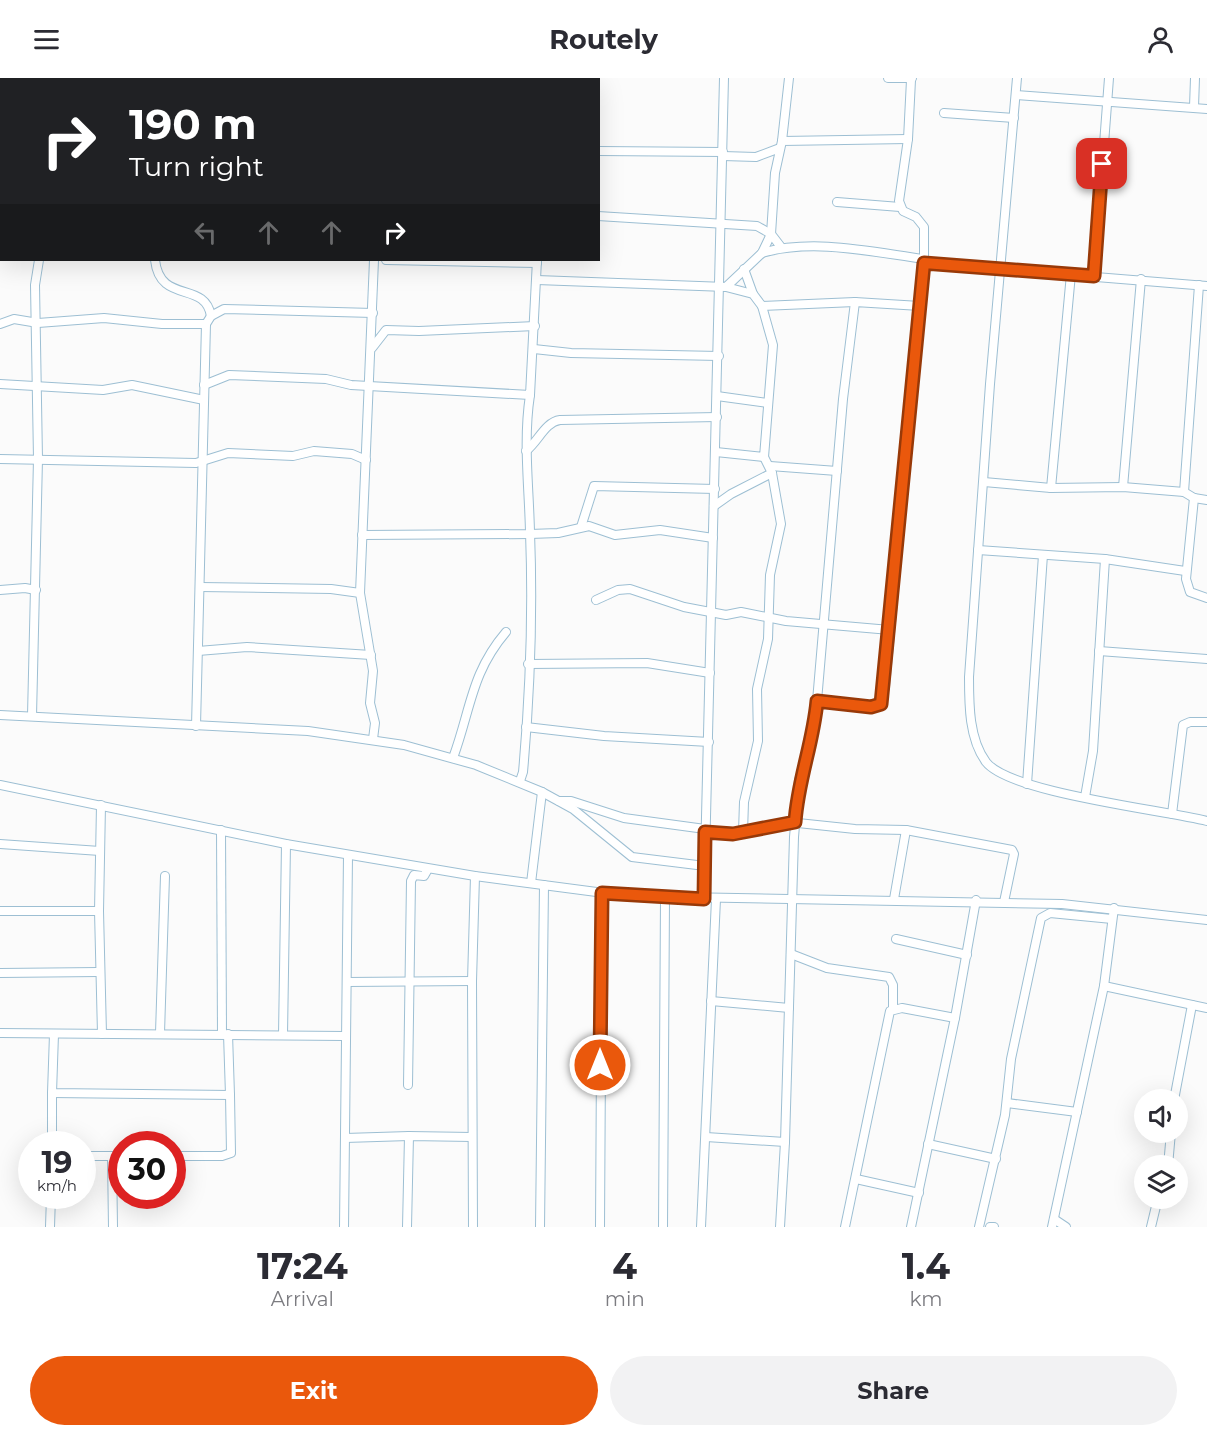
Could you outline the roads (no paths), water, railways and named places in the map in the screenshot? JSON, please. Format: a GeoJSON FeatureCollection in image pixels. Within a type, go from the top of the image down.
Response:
{"type":"FeatureCollection","features":[{"type":"Feature","properties":{"kind":"street"},"geometry":{"type":"LineString","coordinates":[[704,899],[717,396],[723,287],[724,78]]}},
{"type":"Feature","properties":{"kind":"street"},"geometry":{"type":"LineString","coordinates":[[723,287],[762,253],[771,234],[775,173],[781,145],[789,78]]}},
{"type":"Feature","properties":{"kind":"street"},"geometry":{"type":"LineString","coordinates":[[817,701],[871,707],[881,704],[890,630],[924,261],[924,227],[916,217],[905,214],[900,207],[899,196],[908,139],[911,79],[888,78]]}},
{"type":"Feature","properties":{"kind":"street"},"geometry":{"type":"LineString","coordinates":[[1017,78],[969,678],[972,724],[978,746],[987,763],[1005,776],[1085,797],[1207,821]]}},
{"type":"Feature","properties":{"kind":"street"},"geometry":{"type":"LineString","coordinates":[[1094,276],[1109,78]]}},
{"type":"Feature","properties":{"kind":"street"},"geometry":{"type":"LineString","coordinates":[[1194,107],[1195,78]]}},
{"type":"Feature","properties":{"kind":"street"},"geometry":{"type":"LineString","coordinates":[[1016,95],[1207,108]]}},
{"type":"Feature","properties":{"kind":"street"},"geometry":{"type":"LineString","coordinates":[[944,113],[1014,118]]}},
{"type":"Feature","properties":{"kind":"street"},"geometry":{"type":"LineString","coordinates":[[600,151],[756,157],[781,145],[908,139]]}},
{"type":"Feature","properties":{"kind":"street"},"geometry":{"type":"LineString","coordinates":[[837,202],[900,207]]}},
{"type":"Feature","properties":{"kind":"street"},"geometry":{"type":"LineString","coordinates":[[600,216],[758,226],[771,234],[781,248]]}},
{"type":"Feature","properties":{"kind":"street"},"geometry":{"type":"LineString","coordinates":[[762,253],[781,248],[864,250],[924,261],[1203,286],[1189,394],[1184,492]]}},
{"type":"Feature","properties":{"kind":"street"},"geometry":{"type":"LineString","coordinates":[[32,716],[38,459],[38,323],[35,285],[39,261]]}},
{"type":"Feature","properties":{"kind":"street"},"geometry":{"type":"LineString","coordinates":[[155,261],[158,274],[165,284],[203,298],[208,304],[211,315]]}},
{"type":"Feature","properties":{"kind":"street"},"geometry":{"type":"LineString","coordinates":[[373,739],[375,723],[370,703],[371,655],[360,593],[374,261]]}},
{"type":"Feature","properties":{"kind":"street"},"geometry":{"type":"LineString","coordinates":[[520,781],[526,726],[528,664],[530,534],[526,451],[534,349],[537,261]]}},
{"type":"Feature","properties":{"kind":"street"},"geometry":{"type":"LineString","coordinates":[[743,832],[744,802],[758,741],[757,689],[768,639],[770,575],[781,524],[771,470],[764,457],[773,345],[762,306],[753,294],[744,269]]}},
{"type":"Feature","properties":{"kind":"street"},"geometry":{"type":"LineString","coordinates":[[1051,488],[1071,274]]}},
{"type":"Feature","properties":{"kind":"street"},"geometry":{"type":"LineString","coordinates":[[1123,487],[1141,279]]}},
{"type":"Feature","properties":{"kind":"street"},"geometry":{"type":"LineString","coordinates":[[537,280],[723,287],[753,294]]}},
{"type":"Feature","properties":{"kind":"street"},"geometry":{"type":"LineString","coordinates":[[762,306],[855,302],[920,306]]}},
{"type":"Feature","properties":{"kind":"street"},"geometry":{"type":"LineString","coordinates":[[780,1227],[791,954],[790,899],[795,822],[799,780],[812,739],[817,701],[837,471],[855,302]]}},
{"type":"Feature","properties":{"kind":"street"},"geometry":{"type":"LineString","coordinates":[[196,726],[206,324],[211,315],[224,309],[373,313]]}},
{"type":"Feature","properties":{"kind":"street"},"geometry":{"type":"LineString","coordinates":[[0,324],[15,319],[38,323],[104,318],[162,324],[206,324]]}},
{"type":"Feature","properties":{"kind":"street"},"geometry":{"type":"LineString","coordinates":[[371,348],[386,330],[419,331],[535,326]]}},
{"type":"Feature","properties":{"kind":"street"},"geometry":{"type":"LineString","coordinates":[[534,349],[605,355],[719,356]]}},
{"type":"Feature","properties":{"kind":"street"},"geometry":{"type":"LineString","coordinates":[[204,385],[229,375],[326,379],[370,386],[530,394]]}},
{"type":"Feature","properties":{"kind":"street"},"geometry":{"type":"LineString","coordinates":[[0,384],[103,390],[132,385],[204,400]]}},
{"type":"Feature","properties":{"kind":"street"},"geometry":{"type":"LineString","coordinates":[[717,396],[768,403]]}},
{"type":"Feature","properties":{"kind":"street"},"geometry":{"type":"LineString","coordinates":[[526,451],[535,444],[548,425],[560,420],[717,417]]}},
{"type":"Feature","properties":{"kind":"street"},"geometry":{"type":"LineString","coordinates":[[0,459],[202,462],[228,453],[293,456],[314,451],[352,454],[366,460]]}},
{"type":"Feature","properties":{"kind":"street"},"geometry":{"type":"LineString","coordinates":[[716,452],[764,457]]}},
{"type":"Feature","properties":{"kind":"street"},"geometry":{"type":"LineString","coordinates":[[714,506],[771,470],[837,471]]}},
{"type":"Feature","properties":{"kind":"street"},"geometry":{"type":"LineString","coordinates":[[984,482],[1051,488],[1123,487],[1184,492],[1194,498],[1207,500]]}},
{"type":"Feature","properties":{"kind":"street"},"geometry":{"type":"LineString","coordinates":[[580,527],[594,486],[715,489]]}},
{"type":"Feature","properties":{"kind":"street"},"geometry":{"type":"LineString","coordinates":[[1194,498],[1185,571],[1190,592],[1207,598]]}},
{"type":"Feature","properties":{"kind":"street"},"geometry":{"type":"LineString","coordinates":[[362,535],[558,533],[593,526],[615,535],[660,530],[713,538]]}},
{"type":"Feature","properties":{"kind":"street"},"geometry":{"type":"LineString","coordinates":[[978,550],[1105,560],[1185,571]]}},
{"type":"Feature","properties":{"kind":"street"},"geometry":{"type":"LineString","coordinates":[[1027,783],[1043,555]]}},
{"type":"Feature","properties":{"kind":"street"},"geometry":{"type":"LineString","coordinates":[[1085,797],[1092,763],[1105,560]]}},
{"type":"Feature","properties":{"kind":"street"},"geometry":{"type":"LineString","coordinates":[[200,587],[331,589],[360,593]]}},
{"type":"Feature","properties":{"kind":"street"},"geometry":{"type":"LineString","coordinates":[[0,590],[25,588],[36,590]]}},
{"type":"Feature","properties":{"kind":"street"},"geometry":{"type":"LineString","coordinates":[[596,600],[618,590],[630,589],[684,608],[726,615],[741,612],[769,618],[890,630]]}},
{"type":"Feature","properties":{"kind":"street"},"geometry":{"type":"LineString","coordinates":[[453,758],[466,719],[472,686],[486,656],[506,632]]}},
{"type":"Feature","properties":{"kind":"street"},"geometry":{"type":"LineString","coordinates":[[198,651],[247,647],[371,655]]}},
{"type":"Feature","properties":{"kind":"street"},"geometry":{"type":"LineString","coordinates":[[1099,651],[1207,659]]}},
{"type":"Feature","properties":{"kind":"street"},"geometry":{"type":"LineString","coordinates":[[528,664],[647,663],[710,673]]}},
{"type":"Feature","properties":{"kind":"street"},"geometry":{"type":"LineString","coordinates":[[0,715],[308,731],[373,739],[453,758],[520,781],[559,801],[632,857],[705,866]]}},
{"type":"Feature","properties":{"kind":"street"},"geometry":{"type":"LineString","coordinates":[[1172,814],[1183,725],[1190,722],[1207,722]]}},
{"type":"Feature","properties":{"kind":"street"},"geometry":{"type":"LineString","coordinates":[[526,726],[604,736],[709,742]]}},
{"type":"Feature","properties":{"kind":"street"},"geometry":{"type":"LineString","coordinates":[[0,785],[286,844],[475,876],[602,893],[704,899],[976,900],[1114,908],[1207,920]]}},
{"type":"Feature","properties":{"kind":"street"},"geometry":{"type":"LineString","coordinates":[[531,883],[542,792]]}},
{"type":"Feature","properties":{"kind":"street"},"geometry":{"type":"LineString","coordinates":[[559,801],[571,801],[624,818],[705,831],[733,834],[795,822],[855,829],[906,830],[1013,850],[1004,902]]}},
{"type":"Feature","properties":{"kind":"street"},"geometry":{"type":"LineString","coordinates":[[101,805],[99,972],[102,1034]]}},
{"type":"Feature","properties":{"kind":"street"},"geometry":{"type":"LineString","coordinates":[[186,1156],[231,1154],[231,1095],[225,1034],[221,830]]}},
{"type":"Feature","properties":{"kind":"street"},"geometry":{"type":"LineString","coordinates":[[894,899],[906,830]]}},
{"type":"Feature","properties":{"kind":"street"},"geometry":{"type":"LineString","coordinates":[[0,844],[100,851]]}},
{"type":"Feature","properties":{"kind":"street"},"geometry":{"type":"LineString","coordinates":[[283,1035],[286,844]]}},
{"type":"Feature","properties":{"kind":"street"},"geometry":{"type":"LineString","coordinates":[[345,1227],[344,1036],[348,855]]}},
{"type":"Feature","properties":{"kind":"street"},"geometry":{"type":"LineString","coordinates":[[408,1085],[411,879],[414,875],[424,876],[428,868]]}},
{"type":"Feature","properties":{"kind":"street"},"geometry":{"type":"LineString","coordinates":[[160,1033],[165,876]]}},
{"type":"Feature","properties":{"kind":"street"},"geometry":{"type":"LineString","coordinates":[[473,1227],[472,981],[475,876]]}},
{"type":"Feature","properties":{"kind":"street"},"geometry":{"type":"LineString","coordinates":[[540,1227],[544,885]]}},
{"type":"Feature","properties":{"kind":"street"},"geometry":{"type":"LineString","coordinates":[[600,1227],[602,893]]}},
{"type":"Feature","properties":{"kind":"street"},"geometry":{"type":"LineString","coordinates":[[663,1227],[665,898]]}},
{"type":"Feature","properties":{"kind":"street"},"geometry":{"type":"LineString","coordinates":[[701,1227],[716,899]]}},
{"type":"Feature","properties":{"kind":"street"},"geometry":{"type":"LineString","coordinates":[[911,1227],[955,1018],[976,900]]}},
{"type":"Feature","properties":{"kind":"street"},"geometry":{"type":"LineString","coordinates":[[1066,1227],[1053,1223],[1104,986],[1114,908]]}},
{"type":"Feature","properties":{"kind":"street"},"geometry":{"type":"LineString","coordinates":[[0,911],[99,911]]}},
{"type":"Feature","properties":{"kind":"street"},"geometry":{"type":"LineString","coordinates":[[979,1227],[996,1159],[1007,1102],[1011,1059],[1041,918],[1050,913],[1112,919]]}},
{"type":"Feature","properties":{"kind":"street"},"geometry":{"type":"LineString","coordinates":[[896,939],[967,955]]}},
{"type":"Feature","properties":{"kind":"street"},"geometry":{"type":"LineString","coordinates":[[791,954],[827,968],[889,977],[893,985],[892,1009],[885,1031],[845,1227]]}},
{"type":"Feature","properties":{"kind":"street"},"geometry":{"type":"LineString","coordinates":[[0,973],[99,972]]}},
{"type":"Feature","properties":{"kind":"street"},"geometry":{"type":"LineString","coordinates":[[346,982],[472,981]]}},
{"type":"Feature","properties":{"kind":"street"},"geometry":{"type":"LineString","coordinates":[[1104,986],[1207,1008]]}},
{"type":"Feature","properties":{"kind":"street"},"geometry":{"type":"LineString","coordinates":[[711,1000],[789,1008]]}},
{"type":"Feature","properties":{"kind":"street"},"geometry":{"type":"LineString","coordinates":[[1176,1089],[1192,1005]]}},
{"type":"Feature","properties":{"kind":"street"},"geometry":{"type":"LineString","coordinates":[[892,1009],[906,1009],[955,1018]]}},
{"type":"Feature","properties":{"kind":"street"},"geometry":{"type":"LineString","coordinates":[[0,1033],[344,1036]]}},
{"type":"Feature","properties":{"kind":"street"},"geometry":{"type":"LineString","coordinates":[[52,1131],[54,1034]]}},
{"type":"Feature","properties":{"kind":"street"},"geometry":{"type":"LineString","coordinates":[[52,1093],[231,1095]]}},
{"type":"Feature","properties":{"kind":"street"},"geometry":{"type":"LineString","coordinates":[[1007,1102],[1077,1112]]}},
{"type":"Feature","properties":{"kind":"street"},"geometry":{"type":"LineString","coordinates":[[407,1227],[409,1136]]}},
{"type":"Feature","properties":{"kind":"street"},"geometry":{"type":"LineString","coordinates":[[345,1138],[472,1137]]}},
{"type":"Feature","properties":{"kind":"street"},"geometry":{"type":"LineString","coordinates":[[706,1137],[785,1142]]}},
{"type":"Feature","properties":{"kind":"street"},"geometry":{"type":"LineString","coordinates":[[928,1144],[996,1159]]}},
{"type":"Feature","properties":{"kind":"street"},"geometry":{"type":"LineString","coordinates":[[856,1179],[919,1193]]}},
{"type":"Feature","properties":{"kind":"street"},"geometry":{"type":"LineString","coordinates":[[50,1227],[51,1209]]}},
{"type":"Feature","properties":{"kind":"street"},"geometry":{"type":"LineString","coordinates":[[113,1227],[114,1209]]}},
{"type":"Feature","properties":{"kind":"street"},"geometry":{"type":"LineString","coordinates":[[1151,1227],[1155,1209]]}}]}
